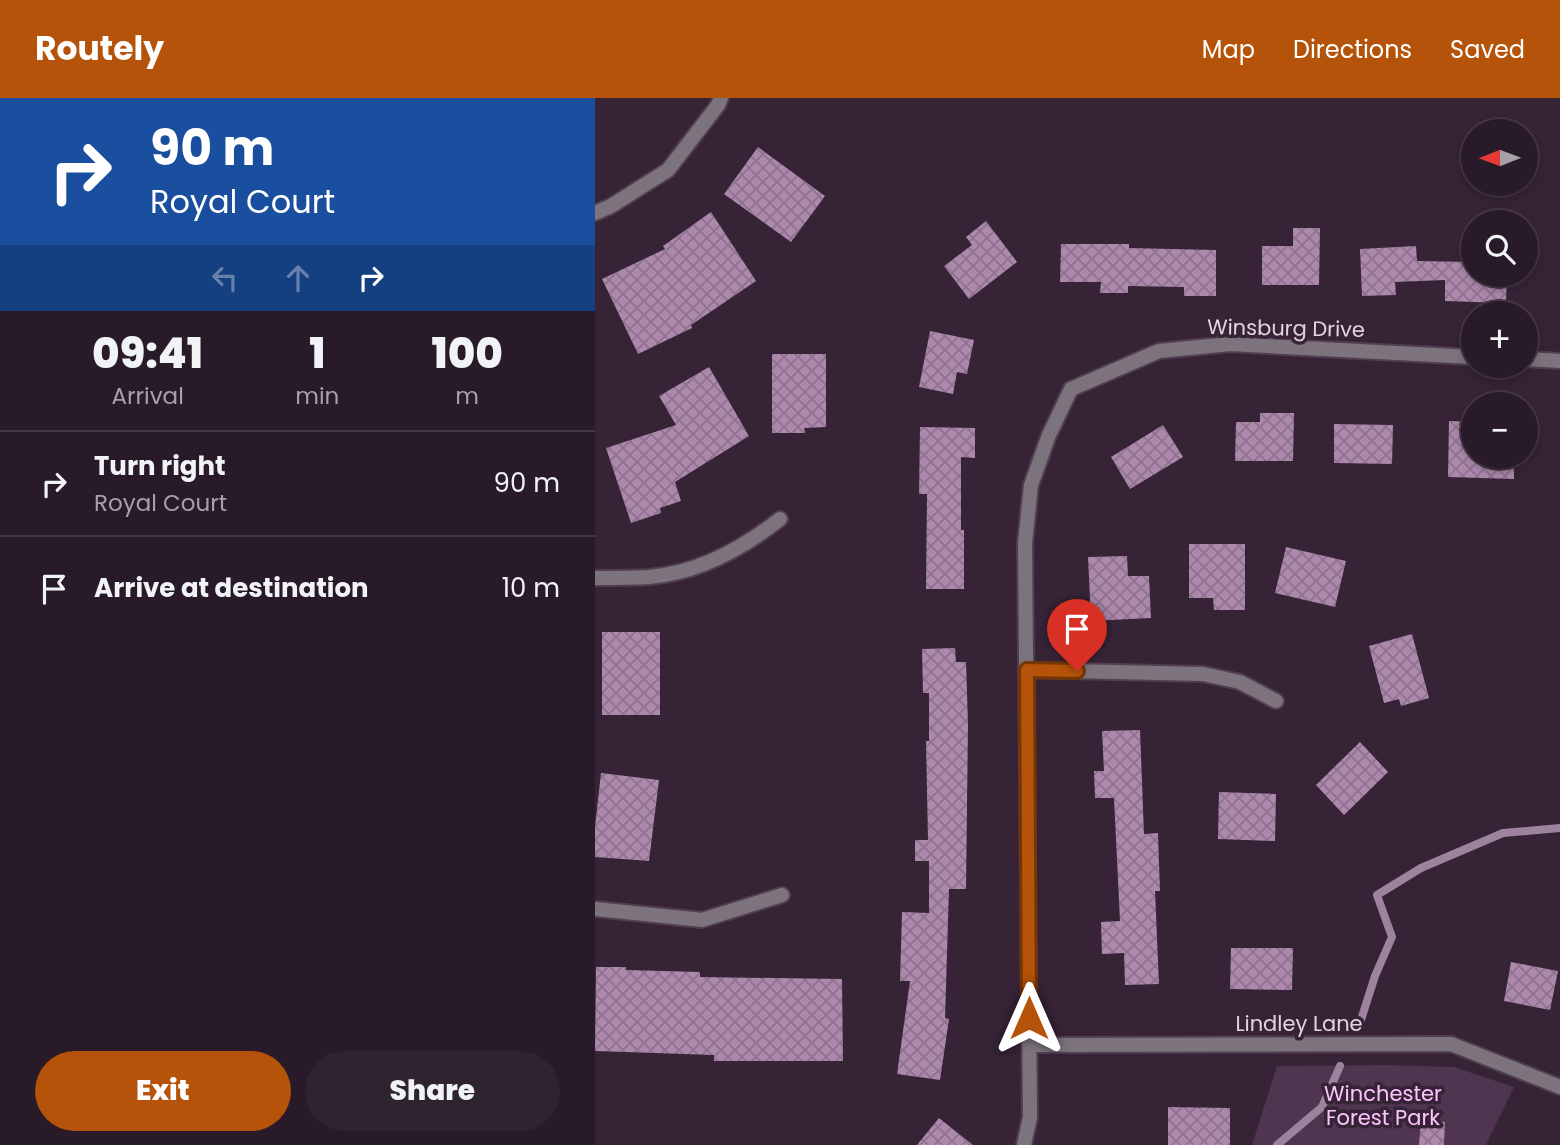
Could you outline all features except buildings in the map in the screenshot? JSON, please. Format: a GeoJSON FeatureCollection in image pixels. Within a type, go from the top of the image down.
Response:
{"type":"FeatureCollection","features":[{"type":"Feature","properties":{"kind":"street"},"geometry":{"type":"LineString","coordinates":[[595,213],[668,170],[721,98]]}},
{"type":"Feature","properties":{"kind":"street","name":"Winsburg Drive"},"geometry":{"type":"LineString","coordinates":[[1024,1145],[1030,1117],[1025,543],[1031,485],[1049,435],[1072,390],[1159,351],[1230,344],[1461,355]]}},
{"type":"Feature","properties":{"kind":"street"},"geometry":{"type":"LineString","coordinates":[[1538,360],[1560,361]]}},
{"type":"Feature","properties":{"kind":"street"},"geometry":{"type":"LineString","coordinates":[[595,578],[651,577],[702,566],[752,540],[780,519]]}},
{"type":"Feature","properties":{"kind":"street"},"geometry":{"type":"LineString","coordinates":[[1027,670],[1203,674],[1240,682],[1276,701]]}},
{"type":"Feature","properties":{"kind":"street"},"geometry":{"type":"LineString","coordinates":[[595,909],[702,920],[782,895]]}},
{"type":"Feature","properties":{"kind":"street","name":"Lindley Lane"},"geometry":{"type":"LineString","coordinates":[[1029,1045],[1451,1044],[1560,1087]]}},
{"type":"Feature","properties":{"kind":"green space","name":"Winchester Forest Park"},"geometry":{"type":"Polygon","coordinates":[[[1277,1066],[1454,1067],[1514,1087],[1486,1145],[1252,1145],[1277,1066]]]}},
{"type":"Feature","properties":{"kind":"waterway"},"geometry":{"type":"LineString","coordinates":[[1360,1023],[1375,976],[1392,937],[1377,895],[1421,868],[1503,833],[1560,828]]}},
{"type":"Feature","properties":{"kind":"waterway"},"geometry":{"type":"LineString","coordinates":[[1277,1145],[1322,1107],[1340,1066]]}},
{"type":"Feature","properties":{"kind":"route"},"geometry":{"type":"LineString","coordinates":[[1029,1018],[1027,670],[1077,671]]}}]}
